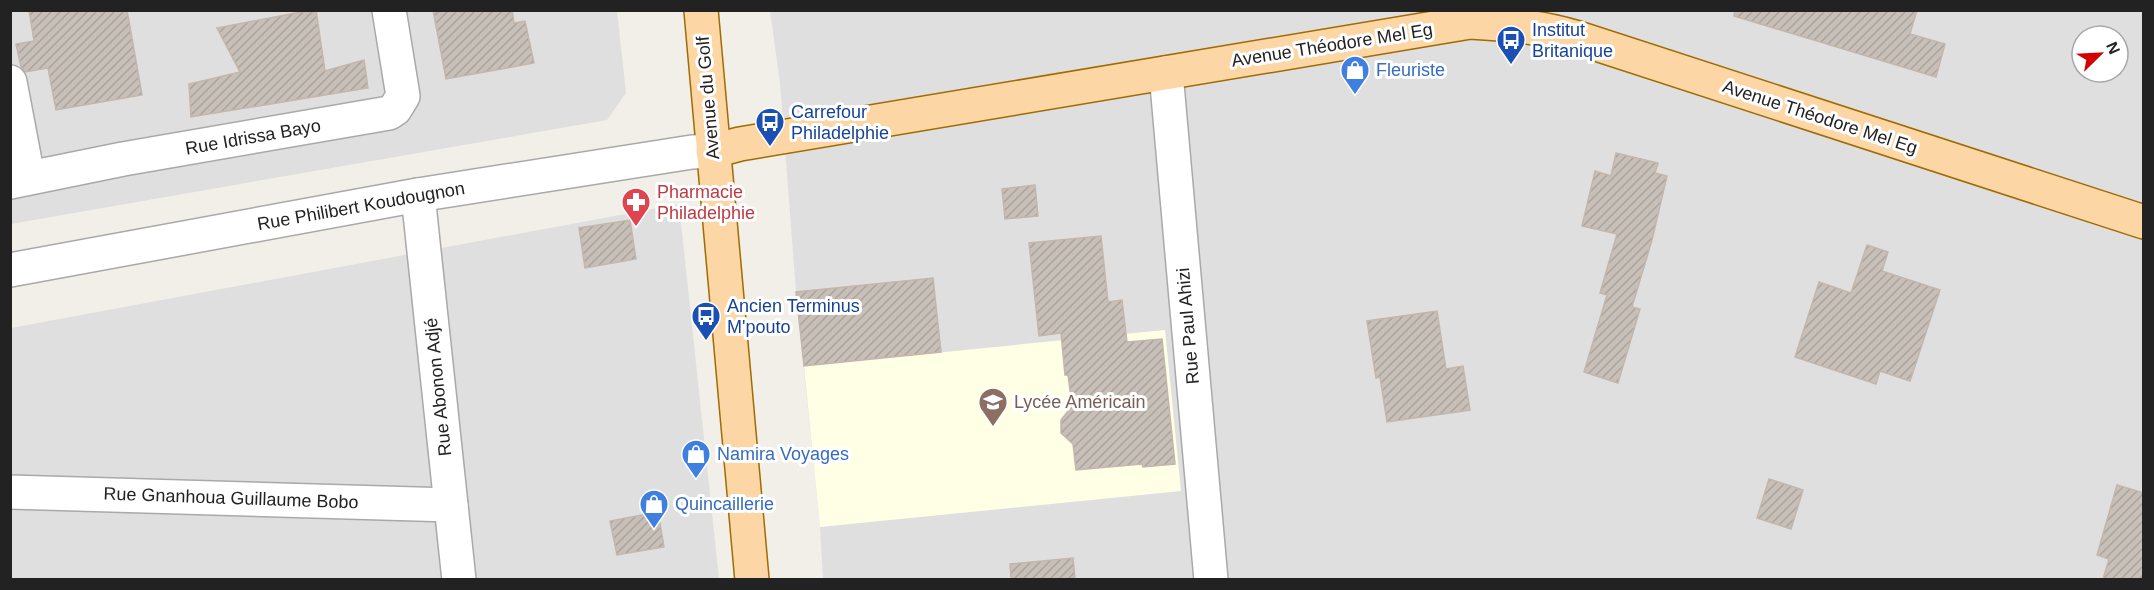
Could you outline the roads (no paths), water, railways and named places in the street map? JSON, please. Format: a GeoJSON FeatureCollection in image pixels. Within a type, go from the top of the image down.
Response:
{"type":"FeatureCollection","features":[{"type":"Feature","properties":{"kind":"main road","name":"Avenue du Golf"},"geometry":{"type":"LineString","coordinates":[[701,10],[752,579]]}},
{"type":"Feature","properties":{"kind":"main road","name":"Avenue Théodore Mel Eg"},"geometry":{"type":"LineString","coordinates":[[713,151],[740,144],[1166,73],[1471,16],[1550,29],[2144,222]]}},
{"type":"Feature","properties":{"kind":"street","name":"Rue Idrissa Bayo"},"geometry":{"type":"LineString","coordinates":[[19,179],[389,113],[395,109],[403,96],[389,10]]}},
{"type":"Feature","properties":{"kind":"street","name":"Rue Paul Ahizi"},"geometry":{"type":"LineString","coordinates":[[1166,73],[1211,579]]}},
{"type":"Feature","properties":{"kind":"street"},"geometry":{"type":"LineString","coordinates":[[10,82],[19,179]]}},
{"type":"Feature","properties":{"kind":"street","name":"Rue Philibert Koudougnon"},"geometry":{"type":"LineString","coordinates":[[10,270],[418,195],[680,154],[713,151]]}},
{"type":"Feature","properties":{"kind":"street","name":"Rue Abonon Adjé"},"geometry":{"type":"LineString","coordinates":[[418,195],[459,579]]}},
{"type":"Feature","properties":{"kind":"street","name":"Rue Gnanhoua Guillaume Bobo"},"geometry":{"type":"LineString","coordinates":[[10,492],[451,505]]}},
{"type":"Feature","properties":{"kind":"place","name":"Institut Britanique"},"geometry":{"type":"Point","coordinates":[1511,66]}},
{"type":"Feature","properties":{"kind":"place","name":"Fleuriste"},"geometry":{"type":"Point","coordinates":[1355,96]}},
{"type":"Feature","properties":{"kind":"place","name":"Carrefour Philadelphie"},"geometry":{"type":"Point","coordinates":[770,148]}},
{"type":"Feature","properties":{"kind":"place","name":"Pharmacie Philadelphie"},"geometry":{"type":"Point","coordinates":[636,228]}},
{"type":"Feature","properties":{"kind":"place","name":"Ancien Terminus M'pouto"},"geometry":{"type":"Point","coordinates":[706,342]}},
{"type":"Feature","properties":{"kind":"place","name":"Lycée Américain"},"geometry":{"type":"Point","coordinates":[993,428]}},
{"type":"Feature","properties":{"kind":"place","name":"Namira Voyages"},"geometry":{"type":"Point","coordinates":[696,480]}},
{"type":"Feature","properties":{"kind":"place","name":"Quincaillerie"},"geometry":{"type":"Point","coordinates":[654,530]}}]}
